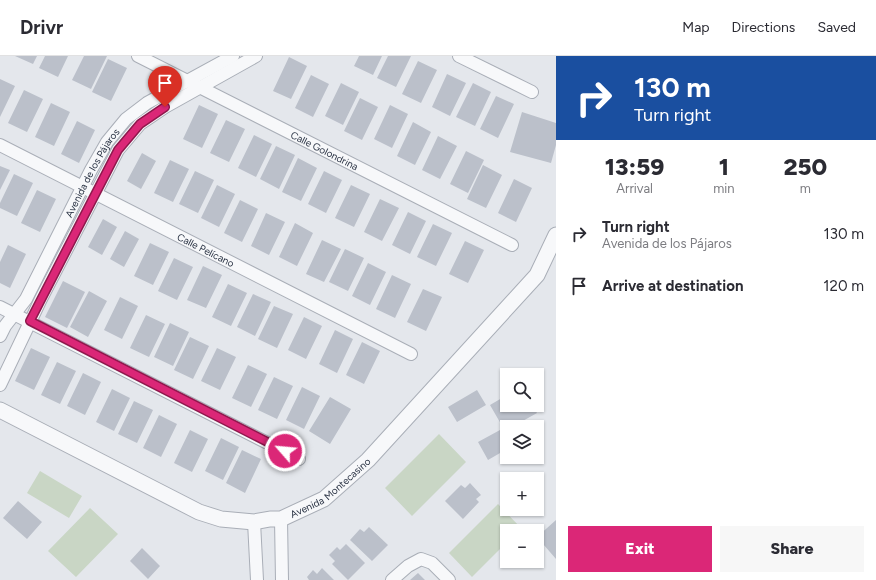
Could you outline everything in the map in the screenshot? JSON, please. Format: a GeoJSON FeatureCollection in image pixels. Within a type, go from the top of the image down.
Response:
{"type":"FeatureCollection","features":[{"type":"Feature","properties":{"kind":"street","name":"Calle Golondrina"},"geometry":{"type":"LineString","coordinates":[[138,56],[186,82],[512,245]]}},
{"type":"Feature","properties":{"kind":"street","name":"Avenida de los Pájaros"},"geometry":{"type":"LineString","coordinates":[[0,336],[5,326],[26,299],[82,187],[107,142],[126,119],[147,103],[233,56]]}},
{"type":"Feature","properties":{"kind":"street","name":"Avenida de los Pájaros"},"geometry":{"type":"LineString","coordinates":[[0,385],[30,321],[118,150],[140,124],[165,107],[256,56]]}},
{"type":"Feature","properties":{"kind":"street"},"geometry":{"type":"LineString","coordinates":[[459,56],[532,92]]}},
{"type":"Feature","properties":{"kind":"street","name":"Calle Pelícano"},"geometry":{"type":"LineString","coordinates":[[0,145],[411,354]]}},
{"type":"Feature","properties":{"kind":"street","name":"Avenida Montecasino"},"geometry":{"type":"LineString","coordinates":[[0,410],[199,512],[221,519],[254,522],[270,519],[281,519],[324,499],[368,460],[537,275],[556,235]]}},
{"type":"Feature","properties":{"kind":"street"},"geometry":{"type":"LineString","coordinates":[[0,306],[299,459]]}},
{"type":"Feature","properties":{"kind":"street"},"geometry":{"type":"LineString","coordinates":[[281,519],[282,580]]}},
{"type":"Feature","properties":{"kind":"street"},"geometry":{"type":"LineString","coordinates":[[254,522],[257,580]]}},
{"type":"Feature","properties":{"kind":"street"},"geometry":{"type":"LineString","coordinates":[[392,580],[408,566],[421,559],[432,562],[449,580]]}},
{"type":"Feature","properties":{"kind":"green space"},"geometry":{"type":"Polygon","coordinates":[[[439,434],[466,462],[412,516],[385,488],[439,434]]]}},
{"type":"Feature","properties":{"kind":"green space"},"geometry":{"type":"Polygon","coordinates":[[[40,471],[82,496],[69,518],[27,493],[40,471]]]}},
{"type":"Feature","properties":{"kind":"green space"},"geometry":{"type":"Polygon","coordinates":[[[498,504],[500,506],[500,516],[510,516],[517,524],[500,524],[500,549],[472,577],[449,553],[498,504]]]}},
{"type":"Feature","properties":{"kind":"green space"},"geometry":{"type":"Polygon","coordinates":[[[90,508],[118,534],[76,577],[48,551],[90,508]]]}},
{"type":"Feature","properties":{"kind":"building"},"geometry":{"type":"Polygon","coordinates":[[[15,56],[37,56],[33,64],[15,56]]]}},
{"type":"Feature","properties":{"kind":"building"},"geometry":{"type":"Polygon","coordinates":[[[45,56],[68,56],[58,77],[39,68],[45,56]]]}},
{"type":"Feature","properties":{"kind":"building"},"geometry":{"type":"Polygon","coordinates":[[[84,56],[107,56],[91,89],[72,80],[84,56]]]}},
{"type":"Feature","properties":{"kind":"building"},"geometry":{"type":"Polygon","coordinates":[[[359,56],[382,56],[373,75],[354,66],[359,56]]]}},
{"type":"Feature","properties":{"kind":"building"},"geometry":{"type":"Polygon","coordinates":[[[388,56],[411,56],[396,87],[377,78],[388,56]]]}},
{"type":"Feature","properties":{"kind":"building"},"geometry":{"type":"Polygon","coordinates":[[[289,57],[307,66],[291,99],[273,91],[289,57]]]}},
{"type":"Feature","properties":{"kind":"building"},"geometry":{"type":"Polygon","coordinates":[[[108,59],[127,68],[111,101],[92,92],[108,59]]]}},
{"type":"Feature","properties":{"kind":"building"},"geometry":{"type":"Polygon","coordinates":[[[418,61],[437,70],[421,103],[402,94],[418,61]]]}},
{"type":"Feature","properties":{"kind":"building"},"geometry":{"type":"Polygon","coordinates":[[[447,74],[466,83],[450,116],[432,107],[447,74]]]}},
{"type":"Feature","properties":{"kind":"building"},"geometry":{"type":"Polygon","coordinates":[[[311,75],[329,84],[313,117],[295,108],[311,75]]]}},
{"type":"Feature","properties":{"kind":"building"},"geometry":{"type":"Polygon","coordinates":[[[0,79],[15,86],[0,117],[0,79]]]}},
{"type":"Feature","properties":{"kind":"building"},"geometry":{"type":"Polygon","coordinates":[[[341,83],[359,92],[343,125],[325,116],[341,83]]]}},
{"type":"Feature","properties":{"kind":"building"},"geometry":{"type":"Polygon","coordinates":[[[473,83],[491,92],[475,126],[456,117],[473,83]]]}},
{"type":"Feature","properties":{"kind":"building"},"geometry":{"type":"Polygon","coordinates":[[[24,90],[43,99],[27,132],[8,123],[24,90]]]}},
{"type":"Feature","properties":{"kind":"building"},"geometry":{"type":"Polygon","coordinates":[[[496,96],[514,104],[498,138],[480,129],[496,96]]]}},
{"type":"Feature","properties":{"kind":"building"},"geometry":{"type":"Polygon","coordinates":[[[360,98],[378,107],[362,140],[344,131],[360,98]]]}},
{"type":"Feature","properties":{"kind":"building"},"geometry":{"type":"Polygon","coordinates":[[[51,103],[70,112],[54,146],[35,137],[51,103]]]}},
{"type":"Feature","properties":{"kind":"building"},"geometry":{"type":"Polygon","coordinates":[[[199,105],[218,114],[202,148],[183,139],[199,105]]]}},
{"type":"Feature","properties":{"kind":"building"},"geometry":{"type":"Polygon","coordinates":[[[390,105],[408,114],[392,148],[374,139],[390,105]]]}},
{"type":"Feature","properties":{"kind":"building"},"geometry":{"type":"Polygon","coordinates":[[[522,112],[556,123],[556,145],[551,163],[510,152],[522,112]]]}},
{"type":"Feature","properties":{"kind":"building"},"geometry":{"type":"Polygon","coordinates":[[[226,120],[245,129],[229,162],[210,153],[226,120]]]}},
{"type":"Feature","properties":{"kind":"building"},"geometry":{"type":"Polygon","coordinates":[[[77,121],[95,130],[79,163],[61,154],[77,121]]]}},
{"type":"Feature","properties":{"kind":"building"},"geometry":{"type":"Polygon","coordinates":[[[413,122],[431,132],[415,165],[397,156],[413,122]]]}},
{"type":"Feature","properties":{"kind":"building"},"geometry":{"type":"Polygon","coordinates":[[[254,135],[272,144],[256,177],[238,168],[254,135]]]}},
{"type":"Feature","properties":{"kind":"building"},"geometry":{"type":"Polygon","coordinates":[[[438,136],[457,146],[440,179],[422,170],[438,136]]]}},
{"type":"Feature","properties":{"kind":"building"},"geometry":{"type":"Polygon","coordinates":[[[276,146],[295,155],[279,189],[260,179],[276,146]]]}},
{"type":"Feature","properties":{"kind":"building"},"geometry":{"type":"Polygon","coordinates":[[[466,151],[484,160],[468,193],[450,184],[466,151]]]}},
{"type":"Feature","properties":{"kind":"building"},"geometry":{"type":"Polygon","coordinates":[[[142,153],[156,161],[141,189],[127,181],[142,153]]]}},
{"type":"Feature","properties":{"kind":"building"},"geometry":{"type":"Polygon","coordinates":[[[298,158],[317,168],[301,201],[282,192],[298,158]]]}},
{"type":"Feature","properties":{"kind":"building"},"geometry":{"type":"Polygon","coordinates":[[[170,160],[189,169],[173,202],[154,193],[170,160]]]}},
{"type":"Feature","properties":{"kind":"building"},"geometry":{"type":"Polygon","coordinates":[[[483,165],[502,175],[486,208],[467,199],[483,165]]]}},
{"type":"Feature","properties":{"kind":"building"},"geometry":{"type":"Polygon","coordinates":[[[0,166],[10,170],[0,190],[0,166]]]}},
{"type":"Feature","properties":{"kind":"building"},"geometry":{"type":"Polygon","coordinates":[[[195,171],[214,180],[198,213],[179,204],[195,171]]]}},
{"type":"Feature","properties":{"kind":"building"},"geometry":{"type":"Polygon","coordinates":[[[324,171],[342,180],[326,213],[308,204],[324,171]]]}},
{"type":"Feature","properties":{"kind":"building"},"geometry":{"type":"Polygon","coordinates":[[[14,174],[33,183],[17,216],[0,208],[0,203],[14,174]]]}},
{"type":"Feature","properties":{"kind":"building"},"geometry":{"type":"Polygon","coordinates":[[[514,179],[532,188],[516,222],[498,213],[514,179]]]}},
{"type":"Feature","properties":{"kind":"building"},"geometry":{"type":"Polygon","coordinates":[[[217,185],[235,194],[219,227],[201,218],[217,185]]]}},
{"type":"Feature","properties":{"kind":"building"},"geometry":{"type":"Polygon","coordinates":[[[351,185],[370,194],[354,227],[335,218],[351,185]]]}},
{"type":"Feature","properties":{"kind":"building"},"geometry":{"type":"Polygon","coordinates":[[[37,190],[56,199],[40,232],[21,223],[37,190]]]}},
{"type":"Feature","properties":{"kind":"building"},"geometry":{"type":"Polygon","coordinates":[[[380,199],[399,208],[382,241],[364,232],[380,199]]]}},
{"type":"Feature","properties":{"kind":"building"},"geometry":{"type":"Polygon","coordinates":[[[240,200],[258,209],[242,242],[224,233],[240,200]]]}},
{"type":"Feature","properties":{"kind":"building"},"geometry":{"type":"Polygon","coordinates":[[[408,212],[426,221],[410,254],[392,245],[408,212]]]}},
{"type":"Feature","properties":{"kind":"building"},"geometry":{"type":"Polygon","coordinates":[[[266,213],[285,222],[269,255],[251,246],[266,213]]]}},
{"type":"Feature","properties":{"kind":"building"},"geometry":{"type":"Polygon","coordinates":[[[103,219],[117,227],[102,255],[88,247],[103,219]]]}},
{"type":"Feature","properties":{"kind":"building"},"geometry":{"type":"Polygon","coordinates":[[[295,223],[313,233],[297,266],[279,257],[295,223]]]}},
{"type":"Feature","properties":{"kind":"building"},"geometry":{"type":"Polygon","coordinates":[[[433,224],[452,233],[436,266],[417,257],[433,224]]]}},
{"type":"Feature","properties":{"kind":"building"},"geometry":{"type":"Polygon","coordinates":[[[125,231],[139,239],[124,267],[110,259],[125,231]]]}},
{"type":"Feature","properties":{"kind":"building"},"geometry":{"type":"Polygon","coordinates":[[[322,240],[341,249],[324,282],[306,274],[322,240]]]}},
{"type":"Feature","properties":{"kind":"building"},"geometry":{"type":"Polygon","coordinates":[[[465,241],[484,250],[468,283],[449,274],[465,241]]]}},
{"type":"Feature","properties":{"kind":"building"},"geometry":{"type":"Polygon","coordinates":[[[150,243],[169,252],[153,285],[134,276],[150,243]]]}},
{"type":"Feature","properties":{"kind":"building"},"geometry":{"type":"Polygon","coordinates":[[[8,245],[26,254],[10,288],[0,283],[0,262],[8,245]]]}},
{"type":"Feature","properties":{"kind":"building"},"geometry":{"type":"Polygon","coordinates":[[[345,249],[364,258],[348,291],[329,282],[345,249]]]}},
{"type":"Feature","properties":{"kind":"building"},"geometry":{"type":"Polygon","coordinates":[[[174,258],[193,267],[177,300],[158,291],[174,258]]]}},
{"type":"Feature","properties":{"kind":"building"},"geometry":{"type":"Polygon","coordinates":[[[368,263],[386,272],[370,305],[352,296],[368,263]]]}},
{"type":"Feature","properties":{"kind":"building"},"geometry":{"type":"Polygon","coordinates":[[[203,266],[222,275],[206,308],[187,300],[203,266]]]}},
{"type":"Feature","properties":{"kind":"building"},"geometry":{"type":"Polygon","coordinates":[[[392,275],[411,284],[395,318],[376,309],[392,275]]]}},
{"type":"Feature","properties":{"kind":"building"},"geometry":{"type":"Polygon","coordinates":[[[63,281],[85,292],[67,328],[45,317],[63,281]]]}},
{"type":"Feature","properties":{"kind":"building"},"geometry":{"type":"Polygon","coordinates":[[[228,284],[247,293],[231,326],[212,317],[228,284]]]}},
{"type":"Feature","properties":{"kind":"building"},"geometry":{"type":"Polygon","coordinates":[[[423,289],[442,297],[426,331],[407,322],[423,289]]]}},
{"type":"Feature","properties":{"kind":"building"},"geometry":{"type":"Polygon","coordinates":[[[89,291],[107,301],[88,337],[70,327],[89,291]]]}},
{"type":"Feature","properties":{"kind":"building"},"geometry":{"type":"Polygon","coordinates":[[[253,294],[271,302],[255,336],[237,327],[253,294]]]}},
{"type":"Feature","properties":{"kind":"building"},"geometry":{"type":"Polygon","coordinates":[[[120,297],[138,306],[122,339],[104,330],[120,297]]]}},
{"type":"Feature","properties":{"kind":"building"},"geometry":{"type":"Polygon","coordinates":[[[274,306],[293,314],[277,348],[258,339],[274,306]]]}},
{"type":"Feature","properties":{"kind":"building"},"geometry":{"type":"Polygon","coordinates":[[[146,315],[165,324],[149,357],[130,348],[146,315]]]}},
{"type":"Feature","properties":{"kind":"building"},"geometry":{"type":"Polygon","coordinates":[[[304,317],[322,326],[306,359],[288,350],[304,317]]]}},
{"type":"Feature","properties":{"kind":"building"},"geometry":{"type":"Polygon","coordinates":[[[170,323],[189,332],[173,366],[154,357],[170,323]]]}},
{"type":"Feature","properties":{"kind":"building"},"geometry":{"type":"Polygon","coordinates":[[[335,330],[353,339],[337,373],[319,364],[335,330]]]}},
{"type":"Feature","properties":{"kind":"building"},"geometry":{"type":"Polygon","coordinates":[[[190,337],[209,346],[193,379],[174,370],[190,337]]]}},
{"type":"Feature","properties":{"kind":"building"},"geometry":{"type":"Polygon","coordinates":[[[362,342],[380,351],[364,384],[346,375],[362,342]]]}},
{"type":"Feature","properties":{"kind":"building"},"geometry":{"type":"Polygon","coordinates":[[[31,348],[50,357],[34,390],[15,381],[31,348]]]}},
{"type":"Feature","properties":{"kind":"building"},"geometry":{"type":"Polygon","coordinates":[[[217,348],[236,357],[220,390],[201,381],[217,348]]]}},
{"type":"Feature","properties":{"kind":"building"},"geometry":{"type":"Polygon","coordinates":[[[57,362],[76,371],[60,404],[41,395],[57,362]]]}},
{"type":"Feature","properties":{"kind":"building"},"geometry":{"type":"Polygon","coordinates":[[[248,365],[267,374],[251,407],[232,398],[248,365]]]}},
{"type":"Feature","properties":{"kind":"building"},"geometry":{"type":"Polygon","coordinates":[[[83,373],[101,382],[85,415],[67,406],[83,373]]]}},
{"type":"Feature","properties":{"kind":"building"},"geometry":{"type":"Polygon","coordinates":[[[274,377],[293,386],[277,419],[258,410],[274,377]]]}},
{"type":"Feature","properties":{"kind":"building"},"geometry":{"type":"Polygon","coordinates":[[[302,387],[320,396],[304,429],[286,420],[302,387]]]}},
{"type":"Feature","properties":{"kind":"building"},"geometry":{"type":"Polygon","coordinates":[[[112,389],[130,398],[114,431],[96,422],[112,389]]]}},
{"type":"Feature","properties":{"kind":"building"},"geometry":{"type":"Polygon","coordinates":[[[477,390],[486,405],[457,422],[448,407],[477,390]]]}},
{"type":"Feature","properties":{"kind":"building"},"geometry":{"type":"Polygon","coordinates":[[[330,397],[351,409],[330,444],[309,431],[330,397]]]}},
{"type":"Feature","properties":{"kind":"building"},"geometry":{"type":"Polygon","coordinates":[[[500,399],[500,412],[537,413],[524,420],[500,420],[500,422],[490,405],[500,399]]]}},
{"type":"Feature","properties":{"kind":"building"},"geometry":{"type":"Polygon","coordinates":[[[134,401],[153,410],[137,443],[118,434],[134,401]]]}},
{"type":"Feature","properties":{"kind":"building"},"geometry":{"type":"Polygon","coordinates":[[[159,415],[177,424],[161,457],[143,448],[159,415]]]}},
{"type":"Feature","properties":{"kind":"building"},"geometry":{"type":"Polygon","coordinates":[[[190,430],[208,439],[192,472],[174,463],[190,430]]]}},
{"type":"Feature","properties":{"kind":"building"},"geometry":{"type":"Polygon","coordinates":[[[500,430],[500,453],[488,460],[478,442],[500,430]]]}},
{"type":"Feature","properties":{"kind":"building"},"geometry":{"type":"Polygon","coordinates":[[[221,438],[239,447],[223,480],[205,471],[221,438]]]}},
{"type":"Feature","properties":{"kind":"building"},"geometry":{"type":"Polygon","coordinates":[[[242,450],[261,459],[245,493],[226,483],[242,450]]]}},
{"type":"Feature","properties":{"kind":"building"},"geometry":{"type":"Polygon","coordinates":[[[470,483],[481,495],[476,499],[479,502],[463,519],[445,501],[461,485],[465,488],[470,483]]]}},
{"type":"Feature","properties":{"kind":"building"},"geometry":{"type":"Polygon","coordinates":[[[18,501],[42,522],[27,539],[3,518],[18,501]]]}},
{"type":"Feature","properties":{"kind":"building"},"geometry":{"type":"Polygon","coordinates":[[[556,520],[556,559],[544,545],[544,531],[556,520]]]}},
{"type":"Feature","properties":{"kind":"building"},"geometry":{"type":"Polygon","coordinates":[[[369,527],[388,545],[372,561],[350,540],[360,529],[364,532],[369,527]]]}},
{"type":"Feature","properties":{"kind":"building"},"geometry":{"type":"Polygon","coordinates":[[[346,544],[365,563],[348,580],[332,564],[335,561],[329,555],[337,547],[340,550],[346,544]]]}},
{"type":"Feature","properties":{"kind":"building"},"geometry":{"type":"Polygon","coordinates":[[[142,548],[160,566],[148,579],[130,561],[142,548]]]}},
{"type":"Feature","properties":{"kind":"building"},"geometry":{"type":"Polygon","coordinates":[[[322,568],[334,580],[309,580],[307,577],[313,570],[317,574],[322,568]]]}},
{"type":"Feature","properties":{"kind":"building"},"geometry":{"type":"Polygon","coordinates":[[[418,573],[425,580],[410,580],[418,573]]]}},
{"type":"Feature","properties":{"kind":"route"},"geometry":{"type":"LineString","coordinates":[[165,107],[140,124],[118,150],[30,321],[285,451]]}}]}
